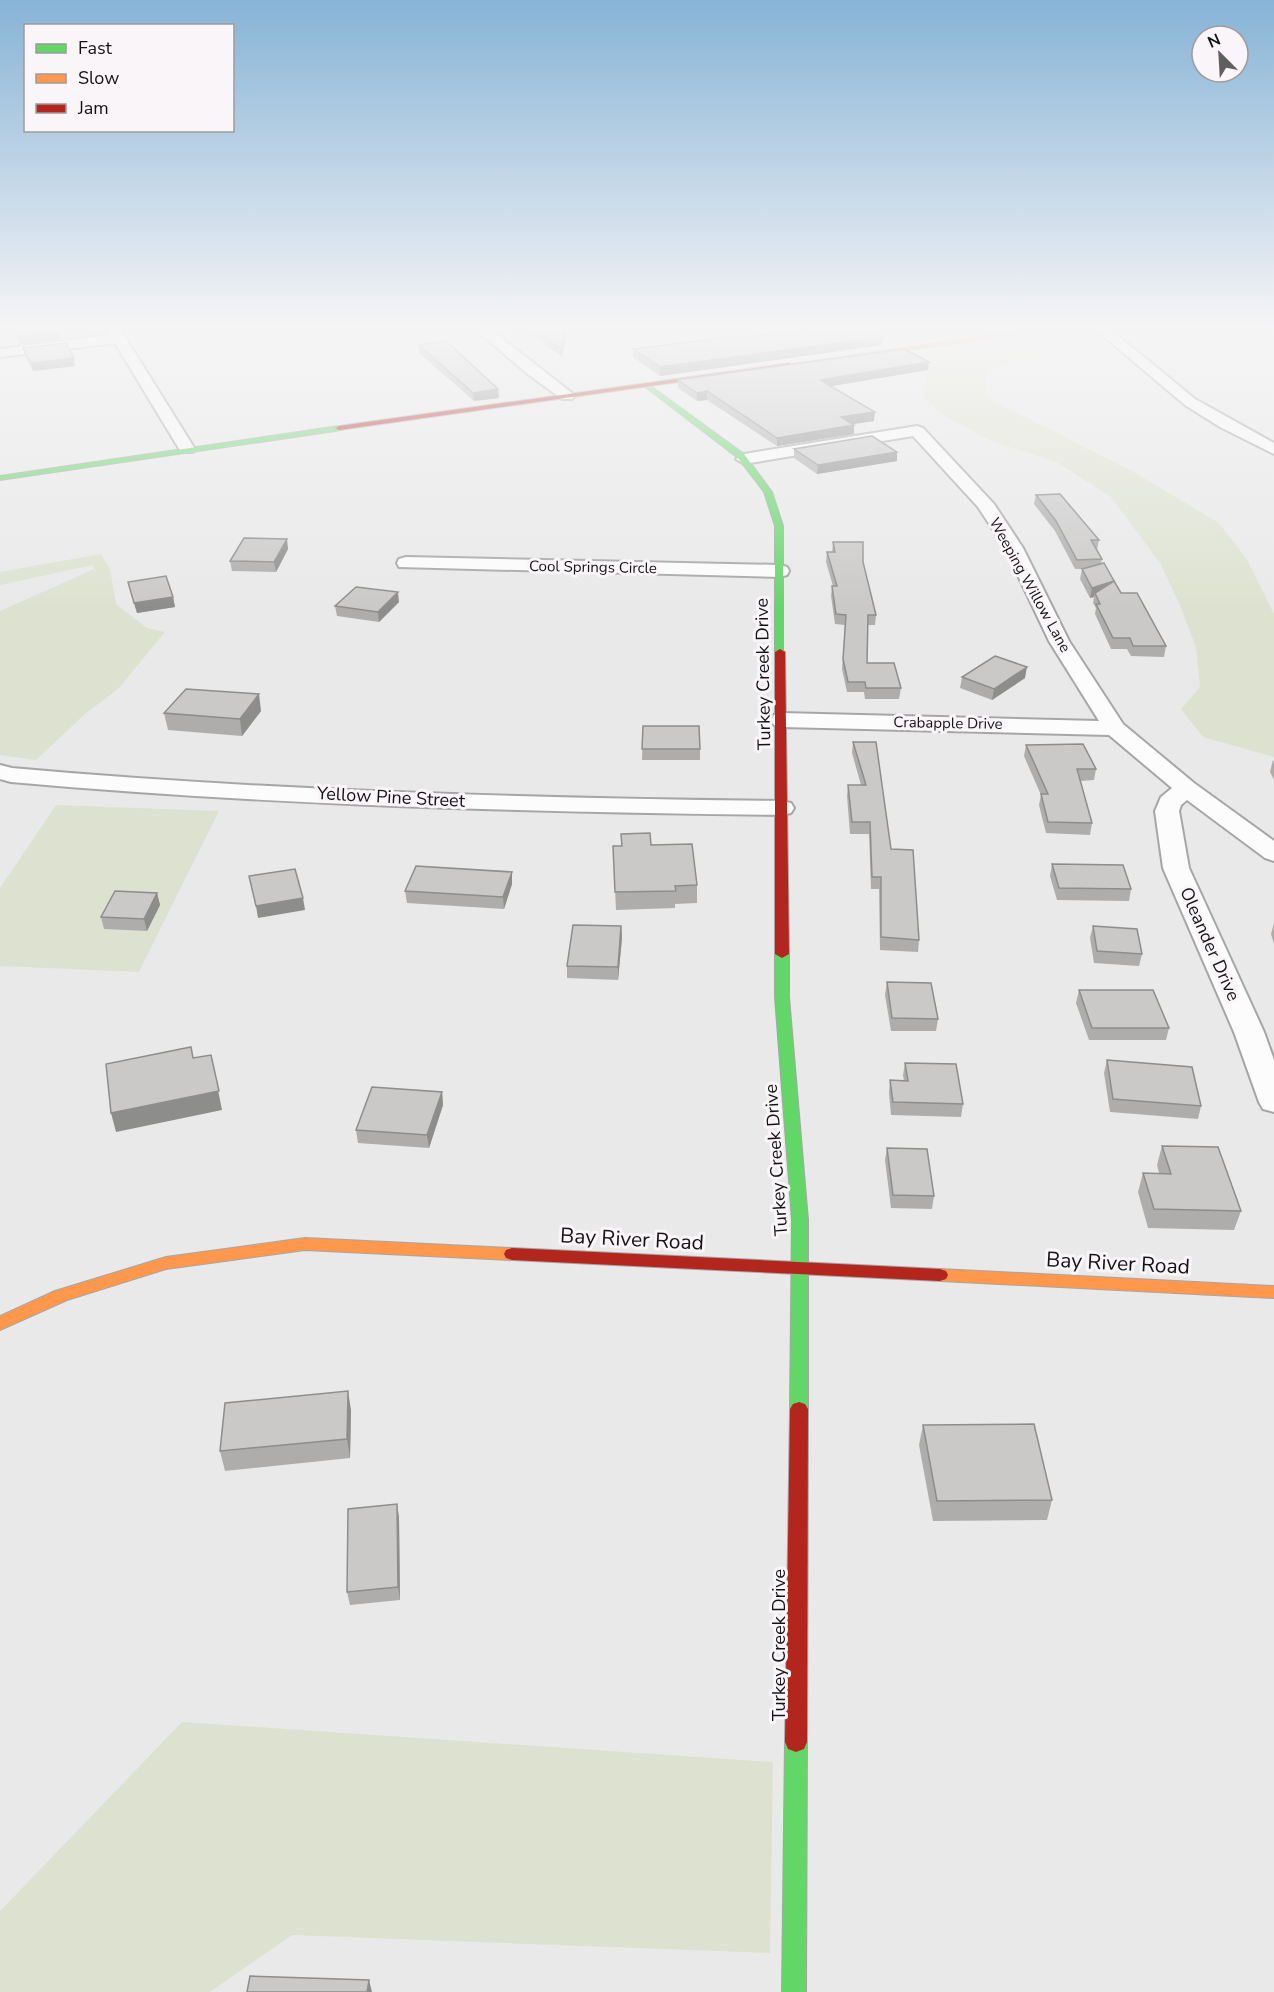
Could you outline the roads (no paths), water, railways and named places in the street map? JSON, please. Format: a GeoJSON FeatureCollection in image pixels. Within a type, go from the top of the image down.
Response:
{"type":"FeatureCollection","features":[{"type":"Feature","properties":{"kind":"street"},"geometry":{"type":"LineString","coordinates":[[170,422],[187,449]]}},
{"type":"Feature","properties":{"kind":"street"},"geometry":{"type":"LineString","coordinates":[[0,478],[381,422]]}},
{"type":"Feature","properties":{"kind":"street","name":"Turkey Creek Drive"},"geometry":{"type":"LineString","coordinates":[[694,422],[744,459],[768,492],[778,526],[782,720],[782,997],[800,1220],[794,1992]]}},
{"type":"Feature","properties":{"kind":"street"},"geometry":{"type":"LineString","coordinates":[[1223,422],[1274,449]]}},
{"type":"Feature","properties":{"kind":"street","name":"Weeping Willow Lane"},"geometry":{"type":"LineString","coordinates":[[744,459],[917,431],[985,504],[1014,548],[1059,641],[1115,728],[1186,788],[1274,853]]}},
{"type":"Feature","properties":{"kind":"street","name":"Cool Springs Circle"},"geometry":{"type":"LineString","coordinates":[[406,563],[780,571]]}},
{"type":"Feature","properties":{"kind":"street","name":"Crabapple Drive"},"geometry":{"type":"LineString","coordinates":[[782,720],[1115,728]]}},
{"type":"Feature","properties":{"kind":"street","name":"Yellow Pine Street"},"geometry":{"type":"LineString","coordinates":[[0,772],[11,775],[142,787],[605,806],[782,808]]}},
{"type":"Feature","properties":{"kind":"street","name":"Oleander Drive"},"geometry":{"type":"LineString","coordinates":[[1186,788],[1170,802],[1167,811],[1176,868],[1249,1032],[1274,1102]]}},
{"type":"Feature","properties":{"kind":"street","name":"Bay River Road"},"geometry":{"type":"LineString","coordinates":[[0,1323],[61,1295],[166,1263],[305,1244],[1274,1292]]}}]}
